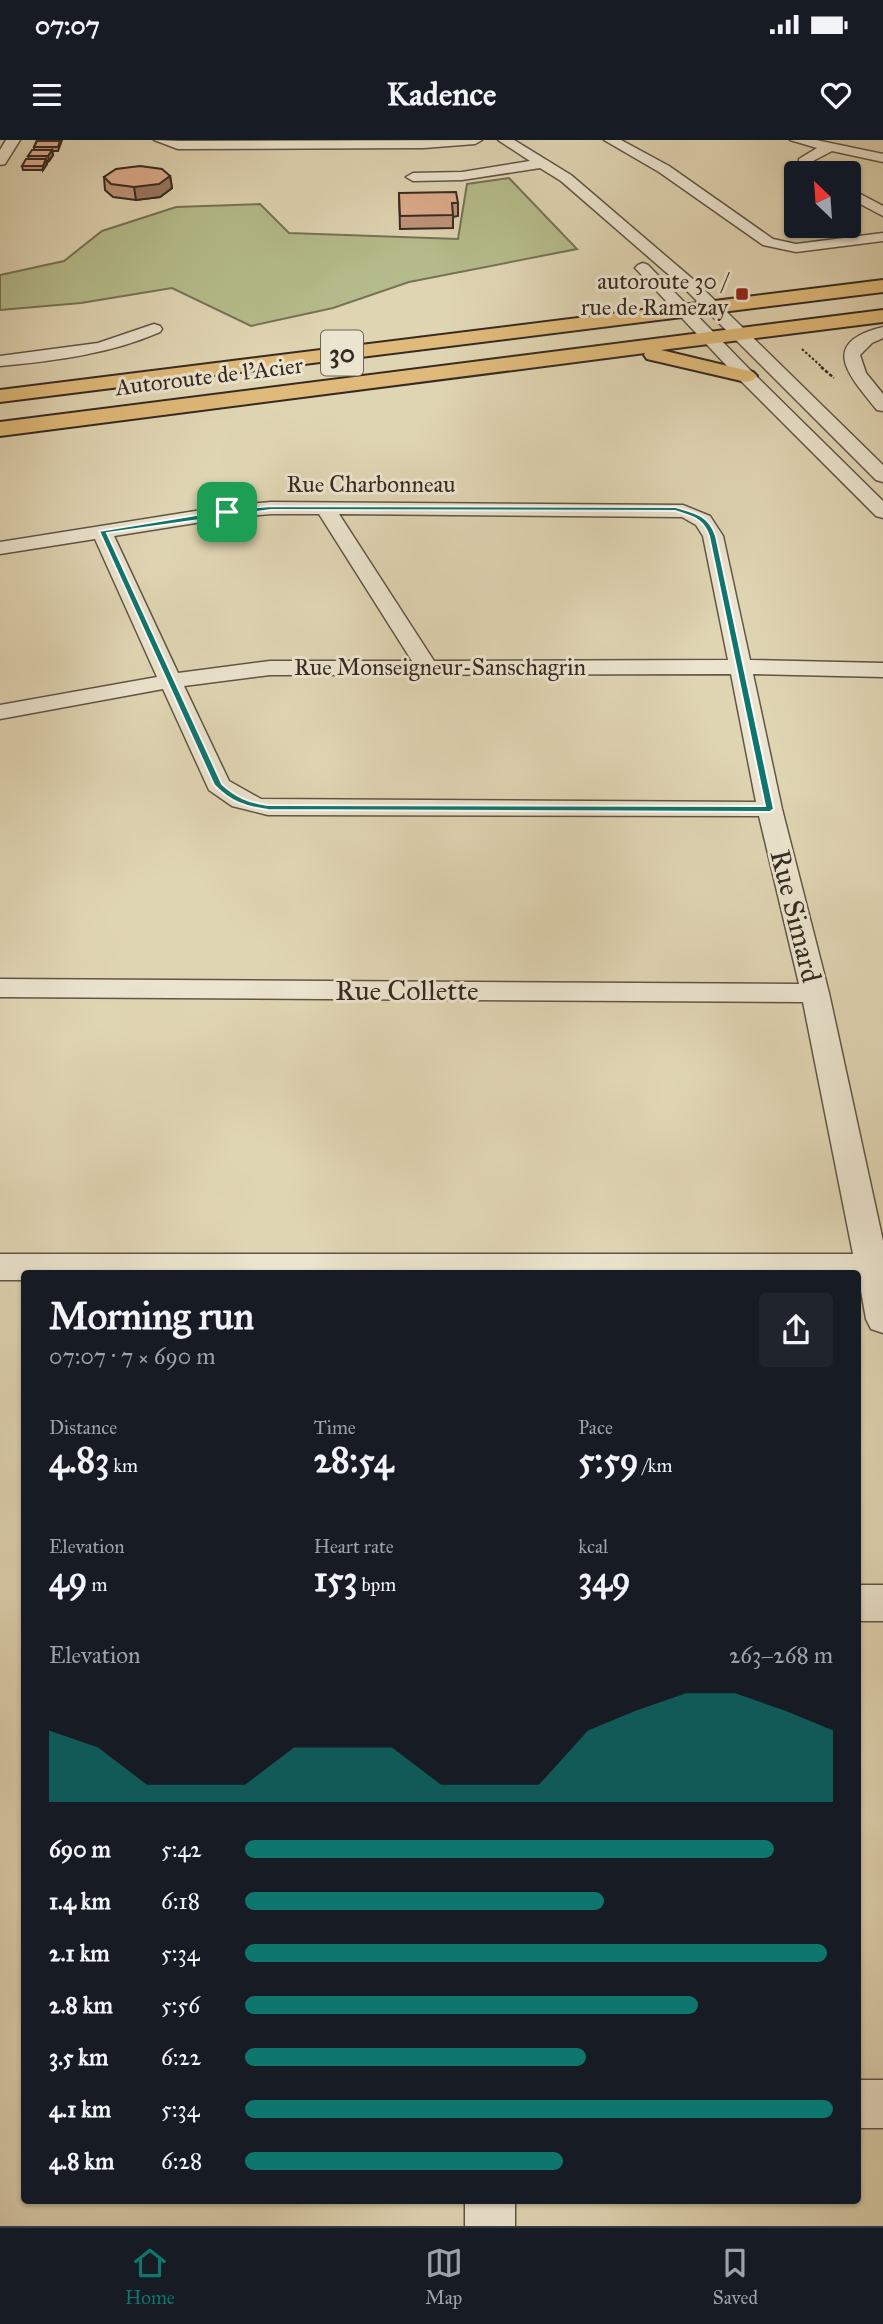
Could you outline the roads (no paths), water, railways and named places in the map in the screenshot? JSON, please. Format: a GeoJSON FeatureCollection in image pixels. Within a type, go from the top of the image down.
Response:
{"type":"FeatureCollection","features":[{"type":"Feature","properties":{"kind":"highway","name":"Autoroute de l'Acier"},"geometry":{"type":"LineString","coordinates":[[0,396],[883,286]]}},
{"type":"Feature","properties":{"kind":"highway","name":"Autoroute de l'Acier"},"geometry":{"type":"LineString","coordinates":[[0,429],[883,316]]}},
{"type":"Feature","properties":{"kind":"highway"},"geometry":{"type":"LineString","coordinates":[[618,350],[680,359],[718,371],[746,376]]}},
{"type":"Feature","properties":{"kind":"street"},"geometry":{"type":"LineString","coordinates":[[161,140],[178,145],[424,144],[475,140]]}},
{"type":"Feature","properties":{"kind":"street"},"geometry":{"type":"LineString","coordinates":[[505,140],[545,163],[575,187],[713,307],[883,476]]}},
{"type":"Feature","properties":{"kind":"street"},"geometry":{"type":"LineString","coordinates":[[611,140],[664,169],[768,242],[796,248],[883,237]]}},
{"type":"Feature","properties":{"kind":"street"},"geometry":{"type":"LineString","coordinates":[[797,140],[883,158]]}},
{"type":"Feature","properties":{"kind":"street"},"geometry":{"type":"LineString","coordinates":[[806,161],[830,147]]}},
{"type":"Feature","properties":{"kind":"street"},"geometry":{"type":"LineString","coordinates":[[413,177],[453,177],[545,163]]}},
{"type":"Feature","properties":{"kind":"street"},"geometry":{"type":"LineString","coordinates":[[575,187],[638,263],[746,376],[883,512]]}},
{"type":"Feature","properties":{"kind":"street"},"geometry":{"type":"LineString","coordinates":[[861,199],[883,212]]}},
{"type":"Feature","properties":{"kind":"street"},"geometry":{"type":"LineString","coordinates":[[0,361],[60,355],[101,337],[154,330],[149,325],[127,322]]}},
{"type":"Feature","properties":{"kind":"street"},"geometry":{"type":"LineString","coordinates":[[883,332],[856,344],[850,356],[852,367],[883,404]]}},
{"type":"Feature","properties":{"kind":"street"},"geometry":{"type":"LineString","coordinates":[[325,508],[427,667]]}},
{"type":"Feature","properties":{"kind":"street","name":"Rue Charbonneau"},"geometry":{"type":"LineString","coordinates":[[0,548],[227,512],[325,508],[676,509],[702,517]]}},
{"type":"Feature","properties":{"kind":"street","name":"Rue Simard"},"geometry":{"type":"LineString","coordinates":[[702,517],[713,536],[770,809],[815,993],[883,1319]]}},
{"type":"Feature","properties":{"kind":"street"},"geometry":{"type":"LineString","coordinates":[[103,531],[218,785],[231,797],[249,805],[268,808],[770,809]]}},
{"type":"Feature","properties":{"kind":"street","name":"Rue Monseigneur-Sanschagrin"},"geometry":{"type":"LineString","coordinates":[[0,712],[171,681],[270,668],[741,667],[883,670]]}},
{"type":"Feature","properties":{"kind":"street","name":"Rue Collette"},"geometry":{"type":"LineString","coordinates":[[0,988],[815,993]]}},
{"type":"Feature","properties":{"kind":"street"},"geometry":{"type":"LineString","coordinates":[[0,1267],[210,1270]]}},
{"type":"Feature","properties":{"kind":"street"},"geometry":{"type":"LineString","coordinates":[[428,1270],[872,1267]]}},
{"type":"Feature","properties":{"kind":"street"},"geometry":{"type":"LineString","coordinates":[[861,1603],[883,1603]]}},
{"type":"Feature","properties":{"kind":"street"},"geometry":{"type":"LineString","coordinates":[[861,2105],[883,2104]]}},
{"type":"Feature","properties":{"kind":"street"},"geometry":{"type":"LineString","coordinates":[[490,2204],[490,2226]]}},
{"type":"Feature","properties":{"kind":"place","name":"autoroute 30 / rue de Ramezay"},"geometry":{"type":"Point","coordinates":[742,294]}}]}
